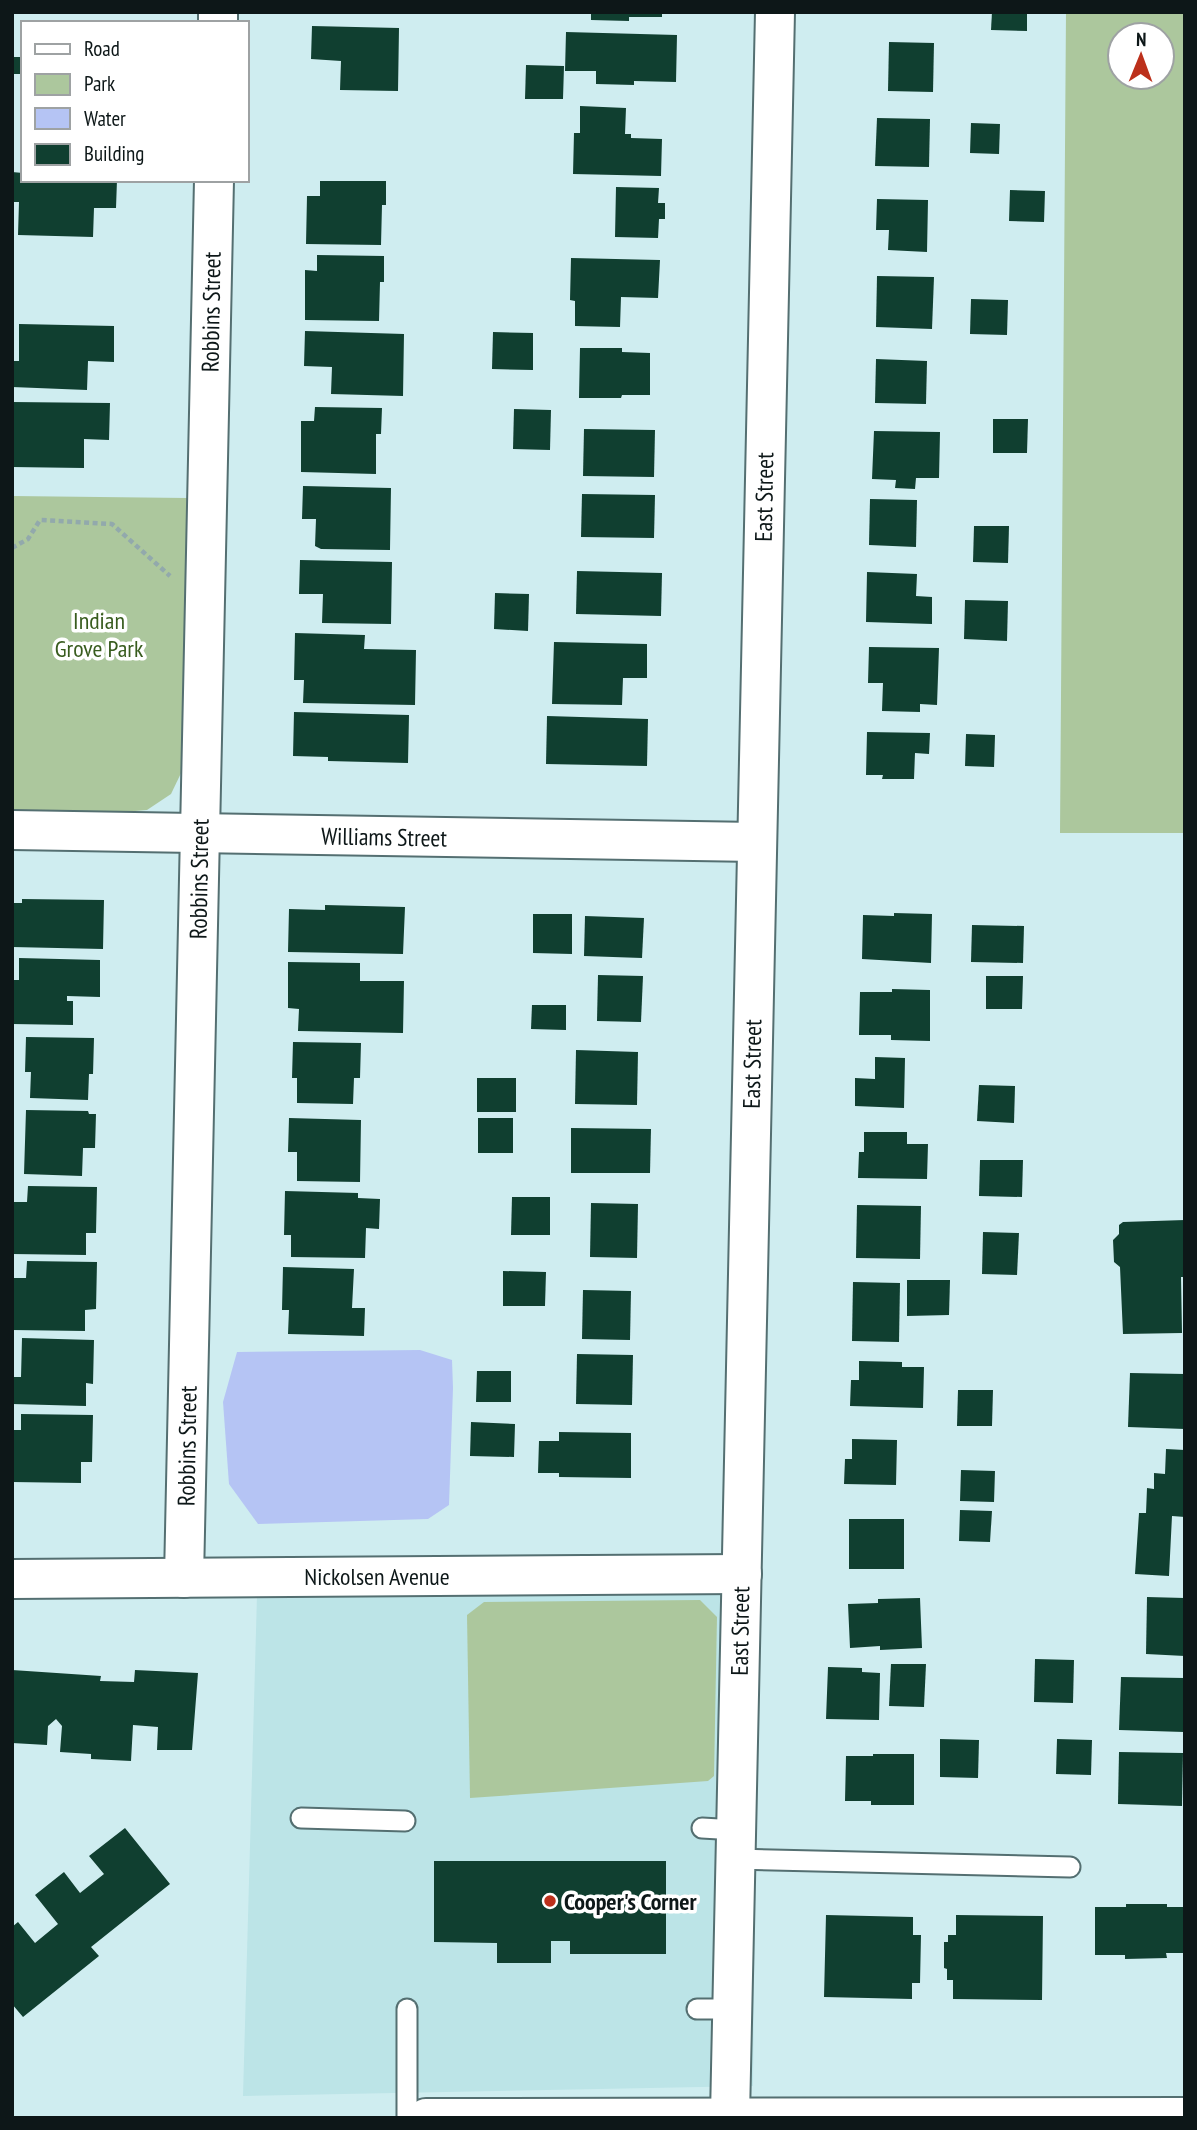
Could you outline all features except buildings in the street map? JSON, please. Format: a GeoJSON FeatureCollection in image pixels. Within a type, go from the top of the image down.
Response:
{"type":"FeatureCollection","features":[{"type":"Feature","properties":{"kind":"street","name":"East Street"},"geometry":{"type":"LineString","coordinates":[[730,2116],[715,2009],[742,1574],[775,12]]}},
{"type":"Feature","properties":{"kind":"street","name":"Robbins Street"},"geometry":{"type":"LineString","coordinates":[[184,1578],[214,182]]}},
{"type":"Feature","properties":{"kind":"street","name":"Williams Street"},"geometry":{"type":"LineString","coordinates":[[12,830],[757,842]]}},
{"type":"Feature","properties":{"kind":"street","name":"Nickolsen Avenue"},"geometry":{"type":"LineString","coordinates":[[12,1579],[742,1574]]}},
{"type":"Feature","properties":{"kind":"street"},"geometry":{"type":"LineString","coordinates":[[426,2118],[1185,2117]]}},
{"type":"Feature","properties":{"kind":"lane"},"geometry":{"type":"LineString","coordinates":[[301,1818],[405,1821]]}},
{"type":"Feature","properties":{"kind":"lane"},"geometry":{"type":"LineString","coordinates":[[724,1839],[1070,1867]]}},
{"type":"Feature","properties":{"kind":"lane"},"geometry":{"type":"LineString","coordinates":[[407,2008],[407,2118]]}},
{"type":"Feature","properties":{"kind":"path"},"geometry":{"type":"LineString","coordinates":[[12,548],[28,539],[40,520],[112,524],[180,586],[205,589]]}},
{"type":"Feature","properties":{"kind":"shaded area"},"geometry":{"type":"Polygon","coordinates":[[[758,1592],[753,2086],[243,2096],[257,1595],[758,1592]]]}},
{"type":"Feature","properties":{"kind":"green space"},"geometry":{"type":"Polygon","coordinates":[[[1066,12],[1185,12],[1185,833],[1060,833],[1066,12]]]}},
{"type":"Feature","properties":{"kind":"green space","name":"Indian Grove Park"},"geometry":{"type":"Polygon","coordinates":[[[12,496],[187,498],[183,769],[171,794],[147,810],[12,810],[12,496]]]}},
{"type":"Feature","properties":{"kind":"green space"},"geometry":{"type":"Polygon","coordinates":[[[700,1600],[717,1617],[714,1776],[708,1781],[470,1798],[467,1615],[484,1602],[700,1600]]]}},
{"type":"Feature","properties":{"kind":"water"},"geometry":{"type":"Polygon","coordinates":[[[420,1350],[452,1360],[449,1505],[428,1519],[258,1524],[229,1484],[223,1402],[237,1352],[420,1350]]]}},
{"type":"Feature","properties":{"kind":"place","name":"Cooper's Corner"},"geometry":{"type":"Point","coordinates":[550,1901]}}]}
